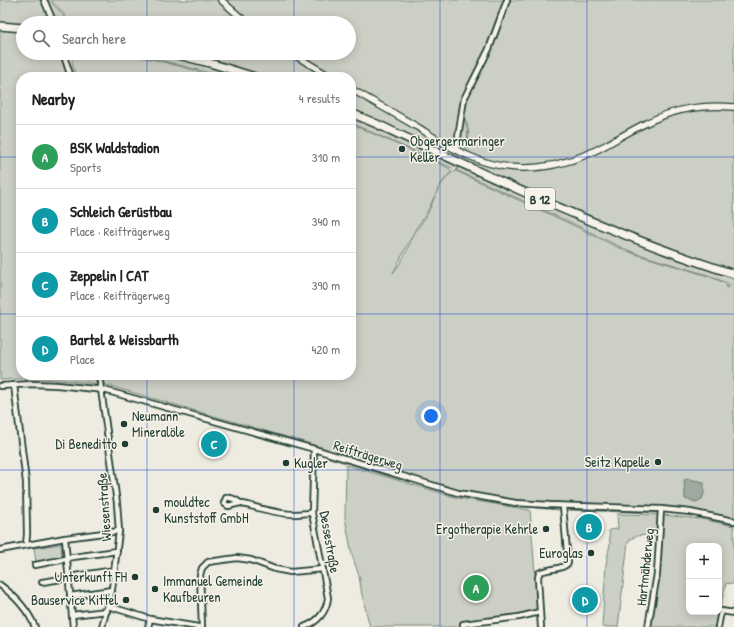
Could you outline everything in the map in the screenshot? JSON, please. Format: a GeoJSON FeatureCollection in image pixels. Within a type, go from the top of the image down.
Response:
{"type":"FeatureCollection","features":[{"type":"Feature","properties":{"kind":"highway"},"geometry":{"type":"LineString","coordinates":[[0,26],[16,27]]}},
{"type":"Feature","properties":{"kind":"highway"},"geometry":{"type":"LineString","coordinates":[[198,60],[239,72]]}},
{"type":"Feature","properties":{"kind":"highway","name":"B 12"},"geometry":{"type":"LineString","coordinates":[[356,115],[586,220],[665,251],[734,274]]}},
{"type":"Feature","properties":{"kind":"main road"},"geometry":{"type":"LineString","coordinates":[[221,0],[239,16]]}},
{"type":"Feature","properties":{"kind":"main road"},"geometry":{"type":"LineString","coordinates":[[303,60],[323,72]]}},
{"type":"Feature","properties":{"kind":"main road"},"geometry":{"type":"LineString","coordinates":[[356,92],[456,150],[476,159],[496,165],[529,168],[548,167],[588,154],[663,115],[684,109],[703,106],[734,107]]}},
{"type":"Feature","properties":{"kind":"street"},"geometry":{"type":"LineString","coordinates":[[44,0],[51,16]]}},
{"type":"Feature","properties":{"kind":"street"},"geometry":{"type":"LineString","coordinates":[[456,150],[464,99],[489,49],[507,0]]}},
{"type":"Feature","properties":{"kind":"street"},"geometry":{"type":"LineString","coordinates":[[65,60],[69,72]]}},
{"type":"Feature","properties":{"kind":"street","name":"Wiesenstraße"},"geometry":{"type":"LineString","coordinates":[[99,380],[117,503],[119,532],[112,590],[102,627]]}},
{"type":"Feature","properties":{"kind":"street"},"geometry":{"type":"LineString","coordinates":[[14,385],[26,482],[28,534],[26,545]]}},
{"type":"Feature","properties":{"kind":"street","name":"Reifträgerweg"},"geometry":{"type":"LineString","coordinates":[[0,386],[56,385],[100,387],[314,449],[458,493],[516,503],[661,509],[690,512],[734,521]]}},
{"type":"Feature","properties":{"kind":"street","name":"Dessestraße"},"geometry":{"type":"LineString","coordinates":[[304,627],[311,625],[325,612],[328,598],[312,512],[314,449]]}},
{"type":"Feature","properties":{"kind":"street"},"geometry":{"type":"LineString","coordinates":[[240,503],[288,514],[312,512]]}},
{"type":"Feature","properties":{"kind":"street"},"geometry":{"type":"LineString","coordinates":[[541,627],[539,573],[566,566],[568,563],[563,506]]}},
{"type":"Feature","properties":{"kind":"street","name":"Hartmähderweg"},"geometry":{"type":"LineString","coordinates":[[648,627],[657,574],[661,509]]}},
{"type":"Feature","properties":{"kind":"street"},"geometry":{"type":"LineString","coordinates":[[0,550],[65,538],[119,532]]}},
{"type":"Feature","properties":{"kind":"street"},"geometry":{"type":"LineString","coordinates":[[65,538],[73,627]]}},
{"type":"Feature","properties":{"kind":"street"},"geometry":{"type":"LineString","coordinates":[[35,565],[66,558],[117,551]]}},
{"type":"Feature","properties":{"kind":"street"},"geometry":{"type":"LineString","coordinates":[[202,627],[200,575],[202,568],[208,562],[237,558],[251,560],[275,569],[291,572],[323,569]]}},
{"type":"Feature","properties":{"kind":"street"},"geometry":{"type":"LineString","coordinates":[[42,582],[115,570]]}},
{"type":"Feature","properties":{"kind":"street"},"geometry":{"type":"LineString","coordinates":[[0,585],[12,594],[23,607],[31,618],[35,627]]}},
{"type":"Feature","properties":{"kind":"street"},"geometry":{"type":"LineString","coordinates":[[70,596],[112,590]]}},
{"type":"Feature","properties":{"kind":"street"},"geometry":{"type":"LineString","coordinates":[[72,615],[107,608],[150,619],[198,627]]}},
{"type":"Feature","properties":{"kind":"street"},"geometry":{"type":"LineString","coordinates":[[718,627],[721,611],[734,613]]}},
{"type":"Feature","properties":{"kind":"street"},"geometry":{"type":"LineString","coordinates":[[463,627],[463,624],[519,617],[540,612]]}},
{"type":"Feature","properties":{"kind":"street"},"geometry":{"type":"LineString","coordinates":[[148,627],[150,619]]}},
{"type":"Feature","properties":{"kind":"shaded area"},"geometry":{"type":"Polygon","coordinates":[[[0,0],[43,0],[49,16],[16,16],[16,24],[0,23],[0,0]]]}},
{"type":"Feature","properties":{"kind":"shaded area"},"geometry":{"type":"Polygon","coordinates":[[[46,0],[49,0],[64,16],[52,16],[46,0]]]}},
{"type":"Feature","properties":{"kind":"shaded area"},"geometry":{"type":"Polygon","coordinates":[[[51,0],[218,0],[237,16],[65,16],[51,0]]]}},
{"type":"Feature","properties":{"kind":"shaded area"},"geometry":{"type":"Polygon","coordinates":[[[223,0],[734,0],[734,271],[706,262],[587,217],[356,112],[356,94],[464,157],[484,164],[515,170],[547,169],[548,166],[496,164],[466,153],[469,133],[463,113],[456,142],[450,145],[356,90],[356,72],[326,72],[306,60],[356,60],[356,16],[242,16],[223,0]]]}},
{"type":"Feature","properties":{"kind":"shaded area"},"geometry":{"type":"Polygon","coordinates":[[[0,29],[16,30],[16,60],[64,60],[68,72],[16,72],[16,379],[0,380],[0,29]]]}},
{"type":"Feature","properties":{"kind":"shaded area"},"geometry":{"type":"Polygon","coordinates":[[[72,60],[156,60],[201,72],[75,72],[72,60]]]}},
{"type":"Feature","properties":{"kind":"shaded area"},"geometry":{"type":"Polygon","coordinates":[[[160,60],[182,60],[226,72],[206,72],[160,60]]]}},
{"type":"Feature","properties":{"kind":"shaded area"},"geometry":{"type":"Polygon","coordinates":[[[207,60],[300,60],[320,72],[247,72],[207,60]]]}},
{"type":"Feature","properties":{"kind":"shaded area"},"geometry":{"type":"Polygon","coordinates":[[[463,117],[468,135],[464,153],[460,150],[463,117]]]}},
{"type":"Feature","properties":{"kind":"shaded area"},"geometry":{"type":"Polygon","coordinates":[[[356,120],[459,165],[454,169],[356,125],[356,120]]]}},
{"type":"Feature","properties":{"kind":"shaded area"},"geometry":{"type":"Polygon","coordinates":[[[356,126],[450,169],[451,172],[448,176],[456,171],[617,247],[635,254],[708,276],[727,284],[726,288],[731,285],[708,275],[635,253],[618,246],[456,170],[460,166],[624,239],[664,255],[734,278],[734,519],[661,507],[550,503],[502,499],[459,490],[399,474],[328,452],[328,449],[318,446],[103,384],[103,380],[356,380],[356,126]],[[441,185],[425,216],[416,228],[393,273],[417,229],[426,217],[441,185]]]}},
{"type":"Feature","properties":{"kind":"shaded area"},"geometry":{"type":"Polygon","coordinates":[[[61,380],[97,380],[97,384],[61,380]]]}},
{"type":"Feature","properties":{"kind":"shaded area"},"geometry":{"type":"Polygon","coordinates":[[[327,455],[401,479],[401,480],[326,457],[327,455]]]}},
{"type":"Feature","properties":{"kind":"shaded area"},"geometry":{"type":"Polygon","coordinates":[[[346,465],[458,498],[530,510],[538,611],[459,627],[370,627],[359,576],[352,555],[345,518],[346,465]]]}},
{"type":"Feature","properties":{"kind":"shaded area"},"geometry":{"type":"Polygon","coordinates":[[[689,479],[704,482],[704,494],[702,499],[696,502],[685,499],[684,480],[689,479]]]}},
{"type":"Feature","properties":{"kind":"shaded area"},"geometry":{"type":"Polygon","coordinates":[[[430,487],[495,501],[560,508],[560,510],[494,502],[462,496],[430,487]]]}},
{"type":"Feature","properties":{"kind":"shaded area"},"geometry":{"type":"Polygon","coordinates":[[[565,508],[656,511],[657,513],[565,510],[565,508]]]}},
{"type":"Feature","properties":{"kind":"shaded area"},"geometry":{"type":"Polygon","coordinates":[[[617,514],[660,515],[659,537],[638,536],[628,542],[618,627],[602,627],[606,564],[610,544],[609,530],[618,529],[617,514]]]}},
{"type":"Feature","properties":{"kind":"shaded area"},"geometry":{"type":"Polygon","coordinates":[[[662,515],[701,519],[734,526],[734,584],[726,583],[722,601],[722,543],[686,543],[686,615],[719,615],[716,627],[649,627],[662,515]]]}},
{"type":"Feature","properties":{"kind":"shaded area"},"geometry":{"type":"Polygon","coordinates":[[[61,544],[62,558],[36,562],[34,548],[61,544]]]}},
{"type":"Feature","properties":{"kind":"place","name":"Obgergermaringer Keller"},"geometry":{"type":"Point","coordinates":[402,149]}},
{"type":"Feature","properties":{"kind":"place","name":"Neumann Mineralöle"},"geometry":{"type":"Point","coordinates":[124,424]}},
{"type":"Feature","properties":{"kind":"place","name":"Di Beneditto"},"geometry":{"type":"Point","coordinates":[125,444]}},
{"type":"Feature","properties":{"kind":"place","name":"Zeppelin | CAT"},"geometry":{"type":"Point","coordinates":[214,444]}},
{"type":"Feature","properties":{"kind":"place","name":"Seitz Kapelle"},"geometry":{"type":"Point","coordinates":[658,462]}},
{"type":"Feature","properties":{"kind":"place","name":"Kugler"},"geometry":{"type":"Point","coordinates":[286,463]}},
{"type":"Feature","properties":{"kind":"place","name":"mouldtec Kunststoff GmbH"},"geometry":{"type":"Point","coordinates":[156,510]}},
{"type":"Feature","properties":{"kind":"place","name":"Schleich Gerüstbau"},"geometry":{"type":"Point","coordinates":[589,527]}},
{"type":"Feature","properties":{"kind":"place","name":"Ergotherapie Kehrle"},"geometry":{"type":"Point","coordinates":[546,529]}},
{"type":"Feature","properties":{"kind":"place","name":"Euroglas"},"geometry":{"type":"Point","coordinates":[591,553]}},
{"type":"Feature","properties":{"kind":"place","name":"Unterkunft FH"},"geometry":{"type":"Point","coordinates":[135,577]}},
{"type":"Feature","properties":{"kind":"place","name":"BSK Waldstadion"},"geometry":{"type":"Point","coordinates":[476,588]}},
{"type":"Feature","properties":{"kind":"place","name":"Immanuel Gemeinde Kaufbeuren"},"geometry":{"type":"Point","coordinates":[155,589]}},
{"type":"Feature","properties":{"kind":"place","name":"Bauservice Kittel"},"geometry":{"type":"Point","coordinates":[126,600]}},
{"type":"Feature","properties":{"kind":"place","name":"Bartel & Weissbarth"},"geometry":{"type":"Point","coordinates":[585,600]}}]}
